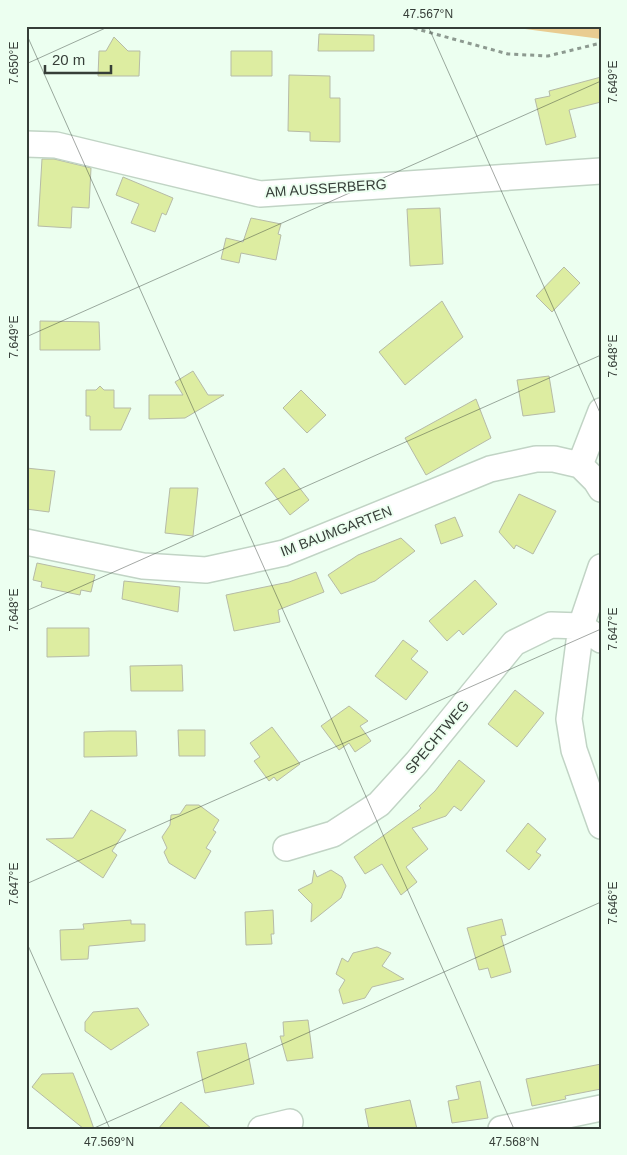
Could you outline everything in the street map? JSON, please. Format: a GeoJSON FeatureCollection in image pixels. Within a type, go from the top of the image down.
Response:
{"type":"FeatureCollection","features":[{"type":"Feature","properties":{"kind":"street","name":"AM AUSSERBERG"},"geometry":{"type":"LineString","coordinates":[[26,144],[56,145],[260,194],[601,171]]}},
{"type":"Feature","properties":{"kind":"street"},"geometry":{"type":"LineString","coordinates":[[601,411],[580,465],[596,481],[601,489]]}},
{"type":"Feature","properties":{"kind":"street","name":"IM BAUMGARTEN"},"geometry":{"type":"LineString","coordinates":[[26,542],[143,566],[206,570],[284,553],[490,470],[536,459],[554,459],[580,465]]}},
{"type":"Feature","properties":{"kind":"street"},"geometry":{"type":"LineString","coordinates":[[601,567],[580,626],[569,719],[574,750],[601,826]]}},
{"type":"Feature","properties":{"kind":"street","name":"SPECHTWEG"},"geometry":{"type":"LineString","coordinates":[[286,848],[333,834],[379,804],[417,762],[514,643],[551,625],[580,626]]}},
{"type":"Feature","properties":{"kind":"street"},"geometry":{"type":"LineString","coordinates":[[580,626],[601,640]]}},
{"type":"Feature","properties":{"kind":"street"},"geometry":{"type":"LineString","coordinates":[[501,1129],[601,1108]]}},
{"type":"Feature","properties":{"kind":"street"},"geometry":{"type":"LineString","coordinates":[[261,1129],[290,1122]]}},
{"type":"Feature","properties":{"kind":"path"},"geometry":{"type":"LineString","coordinates":[[406,26],[508,54],[548,56],[601,43]]}},
{"type":"Feature","properties":{"kind":"shaded area"},"geometry":{"type":"Polygon","coordinates":[[[503,26],[601,26],[601,39],[503,26]]]}},
{"type":"Feature","properties":{"kind":"building"},"geometry":{"type":"Polygon","coordinates":[[[319,34],[374,35],[374,51],[318,51],[319,34]]]}},
{"type":"Feature","properties":{"kind":"building"},"geometry":{"type":"Polygon","coordinates":[[[114,37],[128,51],[140,51],[139,76],[98,76],[99,51],[106,51],[114,37]]]}},
{"type":"Feature","properties":{"kind":"building"},"geometry":{"type":"Polygon","coordinates":[[[231,51],[272,51],[272,76],[231,76],[231,51]]]}},
{"type":"Feature","properties":{"kind":"building"},"geometry":{"type":"Polygon","coordinates":[[[289,75],[330,76],[330,98],[340,98],[340,142],[310,141],[310,132],[288,131],[289,75]]]}},
{"type":"Feature","properties":{"kind":"building"},"geometry":{"type":"Polygon","coordinates":[[[601,77],[601,102],[569,110],[576,137],[546,145],[535,99],[550,96],[549,91],[601,77]]]}},
{"type":"Feature","properties":{"kind":"building"},"geometry":{"type":"Polygon","coordinates":[[[42,159],[54,159],[91,168],[89,208],[72,207],[71,228],[38,226],[42,159]]]}},
{"type":"Feature","properties":{"kind":"building"},"geometry":{"type":"Polygon","coordinates":[[[123,177],[173,198],[166,215],[162,213],[155,232],[131,223],[139,204],[116,195],[123,177]]]}},
{"type":"Feature","properties":{"kind":"building"},"geometry":{"type":"Polygon","coordinates":[[[440,208],[443,264],[410,266],[407,209],[440,208]]]}},
{"type":"Feature","properties":{"kind":"building"},"geometry":{"type":"Polygon","coordinates":[[[251,218],[281,224],[278,234],[281,235],[276,260],[241,253],[239,263],[221,259],[226,238],[243,242],[251,218]]]}},
{"type":"Feature","properties":{"kind":"building"},"geometry":{"type":"Polygon","coordinates":[[[564,267],[580,283],[552,312],[536,296],[564,267]]]}},
{"type":"Feature","properties":{"kind":"building"},"geometry":{"type":"Polygon","coordinates":[[[442,301],[463,337],[405,385],[379,352],[442,301]]]}},
{"type":"Feature","properties":{"kind":"building"},"geometry":{"type":"Polygon","coordinates":[[[40,321],[99,322],[100,350],[40,350],[40,321]]]}},
{"type":"Feature","properties":{"kind":"building"},"geometry":{"type":"Polygon","coordinates":[[[193,371],[208,395],[224,395],[185,418],[149,419],[149,395],[183,395],[175,382],[193,371]]]}},
{"type":"Feature","properties":{"kind":"building"},"geometry":{"type":"Polygon","coordinates":[[[549,376],[555,412],[523,416],[517,380],[549,376]]]}},
{"type":"Feature","properties":{"kind":"building"},"geometry":{"type":"Polygon","coordinates":[[[100,386],[104,390],[114,390],[114,408],[131,408],[121,430],[90,430],[90,416],[86,416],[86,390],[96,390],[100,386]]]}},
{"type":"Feature","properties":{"kind":"building"},"geometry":{"type":"Polygon","coordinates":[[[301,390],[326,415],[307,433],[283,408],[301,390]]]}},
{"type":"Feature","properties":{"kind":"building"},"geometry":{"type":"Polygon","coordinates":[[[476,399],[491,438],[426,475],[405,438],[476,399]]]}},
{"type":"Feature","properties":{"kind":"building"},"geometry":{"type":"Polygon","coordinates":[[[26,468],[55,471],[49,512],[26,509],[26,468]]]}},
{"type":"Feature","properties":{"kind":"building"},"geometry":{"type":"Polygon","coordinates":[[[284,468],[309,500],[290,515],[265,483],[284,468]]]}},
{"type":"Feature","properties":{"kind":"building"},"geometry":{"type":"Polygon","coordinates":[[[170,488],[198,488],[193,536],[165,533],[170,488]]]}},
{"type":"Feature","properties":{"kind":"building"},"geometry":{"type":"Polygon","coordinates":[[[519,494],[556,511],[533,554],[516,545],[514,549],[499,532],[519,494]]]}},
{"type":"Feature","properties":{"kind":"building"},"geometry":{"type":"Polygon","coordinates":[[[455,517],[463,536],[441,544],[435,525],[455,517]]]}},
{"type":"Feature","properties":{"kind":"building"},"geometry":{"type":"Polygon","coordinates":[[[401,538],[415,551],[375,581],[341,594],[328,575],[358,555],[401,538]]]}},
{"type":"Feature","properties":{"kind":"building"},"geometry":{"type":"Polygon","coordinates":[[[37,563],[95,575],[91,592],[81,590],[80,595],[41,587],[42,582],[33,580],[37,563]]]}},
{"type":"Feature","properties":{"kind":"building"},"geometry":{"type":"Polygon","coordinates":[[[316,572],[324,592],[278,610],[280,622],[234,631],[226,595],[289,582],[316,572]]]}},
{"type":"Feature","properties":{"kind":"building"},"geometry":{"type":"Polygon","coordinates":[[[475,580],[497,604],[463,635],[459,630],[447,641],[429,621],[475,580]]]}},
{"type":"Feature","properties":{"kind":"building"},"geometry":{"type":"Polygon","coordinates":[[[124,581],[180,587],[178,612],[122,599],[124,581]]]}},
{"type":"Feature","properties":{"kind":"building"},"geometry":{"type":"Polygon","coordinates":[[[47,628],[89,628],[89,656],[47,657],[47,628]]]}},
{"type":"Feature","properties":{"kind":"building"},"geometry":{"type":"Polygon","coordinates":[[[403,640],[418,651],[411,659],[428,672],[406,700],[375,676],[403,640]]]}},
{"type":"Feature","properties":{"kind":"building"},"geometry":{"type":"Polygon","coordinates":[[[182,665],[183,691],[131,691],[130,666],[182,665]]]}},
{"type":"Feature","properties":{"kind":"building"},"geometry":{"type":"Polygon","coordinates":[[[515,690],[544,713],[517,747],[488,724],[515,690]]]}},
{"type":"Feature","properties":{"kind":"building"},"geometry":{"type":"Polygon","coordinates":[[[349,706],[368,721],[360,726],[371,741],[355,752],[349,743],[339,750],[321,726],[349,706]]]}},
{"type":"Feature","properties":{"kind":"building"},"geometry":{"type":"Polygon","coordinates":[[[272,727],[300,764],[277,781],[274,777],[269,781],[254,761],[260,757],[250,743],[272,727]]]}},
{"type":"Feature","properties":{"kind":"building"},"geometry":{"type":"Polygon","coordinates":[[[178,730],[205,730],[205,756],[179,756],[178,730]]]}},
{"type":"Feature","properties":{"kind":"building"},"geometry":{"type":"Polygon","coordinates":[[[136,731],[137,756],[84,757],[84,732],[136,731]]]}},
{"type":"Feature","properties":{"kind":"building"},"geometry":{"type":"Polygon","coordinates":[[[459,760],[485,781],[461,811],[454,806],[446,816],[412,828],[428,849],[406,867],[417,882],[401,895],[382,864],[365,874],[354,857],[421,808],[419,806],[435,791],[459,760]]]}},
{"type":"Feature","properties":{"kind":"building"},"geometry":{"type":"Polygon","coordinates":[[[186,805],[199,805],[219,820],[213,830],[216,832],[206,848],[211,851],[195,879],[169,863],[164,852],[167,848],[162,837],[170,825],[171,815],[180,814],[186,805]]]}},
{"type":"Feature","properties":{"kind":"building"},"geometry":{"type":"Polygon","coordinates":[[[91,810],[126,830],[112,851],[117,855],[103,878],[46,839],[73,838],[91,810]]]}},
{"type":"Feature","properties":{"kind":"building"},"geometry":{"type":"Polygon","coordinates":[[[528,823],[546,839],[536,852],[541,855],[529,870],[506,851],[528,823]]]}},
{"type":"Feature","properties":{"kind":"building"},"geometry":{"type":"Polygon","coordinates":[[[314,870],[317,877],[331,870],[342,877],[346,886],[341,898],[311,922],[312,904],[298,890],[312,883],[314,870]]]}},
{"type":"Feature","properties":{"kind":"building"},"geometry":{"type":"Polygon","coordinates":[[[273,910],[274,934],[271,934],[272,944],[246,945],[245,912],[273,910]]]}},
{"type":"Feature","properties":{"kind":"building"},"geometry":{"type":"Polygon","coordinates":[[[502,919],[506,935],[501,936],[511,972],[491,978],[488,968],[479,970],[467,928],[502,919]]]}},
{"type":"Feature","properties":{"kind":"building"},"geometry":{"type":"Polygon","coordinates":[[[131,920],[131,924],[145,924],[145,941],[89,946],[88,959],[61,960],[60,930],[84,929],[83,924],[131,920]]]}},
{"type":"Feature","properties":{"kind":"building"},"geometry":{"type":"Polygon","coordinates":[[[377,947],[391,953],[382,966],[404,979],[372,987],[365,998],[343,1004],[339,990],[345,980],[336,974],[342,958],[348,962],[353,953],[377,947]]]}},
{"type":"Feature","properties":{"kind":"building"},"geometry":{"type":"Polygon","coordinates":[[[138,1008],[149,1025],[111,1050],[85,1031],[85,1022],[93,1012],[138,1008]]]}},
{"type":"Feature","properties":{"kind":"building"},"geometry":{"type":"Polygon","coordinates":[[[308,1020],[313,1058],[287,1061],[280,1036],[284,1036],[283,1022],[308,1020]]]}},
{"type":"Feature","properties":{"kind":"building"},"geometry":{"type":"Polygon","coordinates":[[[246,1043],[254,1084],[205,1093],[197,1052],[246,1043]]]}},
{"type":"Feature","properties":{"kind":"building"},"geometry":{"type":"Polygon","coordinates":[[[601,1064],[601,1089],[565,1096],[566,1099],[532,1106],[526,1079],[601,1064]]]}},
{"type":"Feature","properties":{"kind":"building"},"geometry":{"type":"Polygon","coordinates":[[[73,1073],[94,1129],[84,1129],[32,1087],[42,1074],[73,1073]]]}},
{"type":"Feature","properties":{"kind":"building"},"geometry":{"type":"Polygon","coordinates":[[[480,1081],[488,1118],[452,1123],[448,1101],[459,1099],[456,1086],[480,1081]]]}},
{"type":"Feature","properties":{"kind":"building"},"geometry":{"type":"Polygon","coordinates":[[[410,1100],[417,1129],[369,1129],[365,1109],[410,1100]]]}},
{"type":"Feature","properties":{"kind":"building"},"geometry":{"type":"Polygon","coordinates":[[[181,1102],[212,1129],[158,1129],[181,1102]]]}}]}
